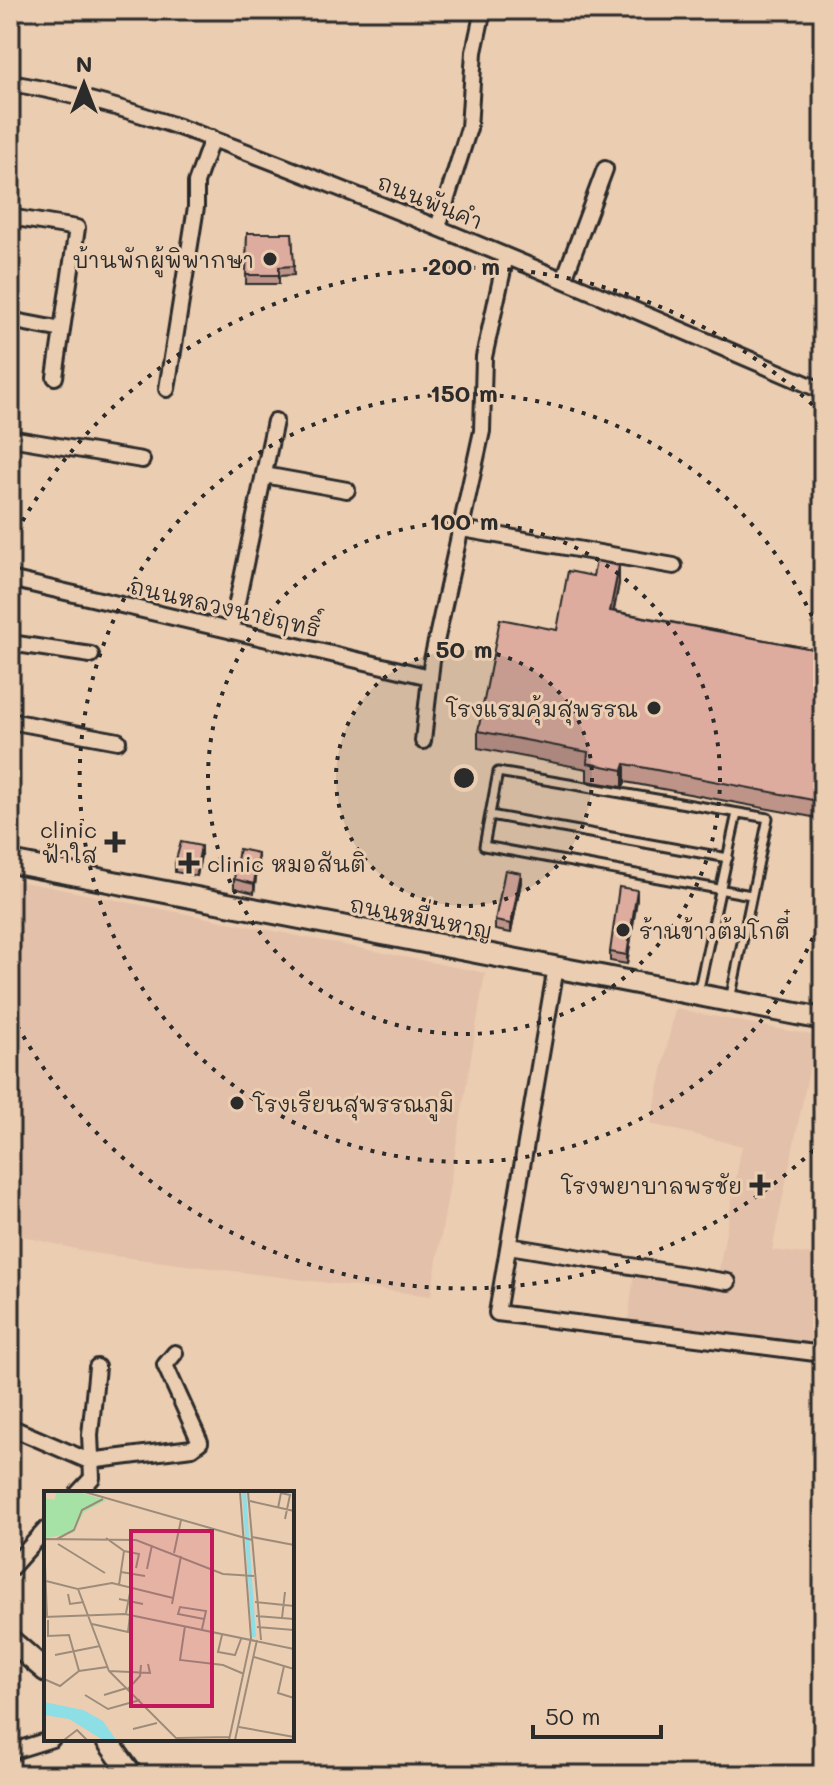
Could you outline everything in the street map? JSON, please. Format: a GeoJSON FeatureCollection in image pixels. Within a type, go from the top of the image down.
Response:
{"type":"FeatureCollection","features":[{"type":"Feature","properties":{"kind":"main road","name":"ถนนหมื่นหาญ"},"geometry":{"type":"LineString","coordinates":[[10,862],[823,1019]]}},
{"type":"Feature","properties":{"kind":"main road"},"geometry":{"type":"LineString","coordinates":[[10,1640],[44,1669]]}},
{"type":"Feature","properties":{"kind":"main road"},"geometry":{"type":"LineString","coordinates":[[107,1741],[132,1775]]}},
{"type":"Feature","properties":{"kind":"street"},"geometry":{"type":"LineString","coordinates":[[438,227],[469,128],[474,52],[483,10]]}},
{"type":"Feature","properties":{"kind":"street","name":"ถนนพันคำ"},"geometry":{"type":"LineString","coordinates":[[10,83],[51,89],[187,128],[564,279],[823,391]]}},
{"type":"Feature","properties":{"kind":"street"},"geometry":{"type":"LineString","coordinates":[[167,389],[196,207],[196,183],[212,138]]}},
{"type":"Feature","properties":{"kind":"street"},"geometry":{"type":"LineString","coordinates":[[564,279],[605,169]]}},
{"type":"Feature","properties":{"kind":"street"},"geometry":{"type":"LineString","coordinates":[[10,217],[77,228],[55,377]]}},
{"type":"Feature","properties":{"kind":"street"},"geometry":{"type":"LineString","coordinates":[[423,741],[430,677],[482,431],[484,357],[506,256]]}},
{"type":"Feature","properties":{"kind":"street"},"geometry":{"type":"LineString","coordinates":[[10,320],[62,330]]}},
{"type":"Feature","properties":{"kind":"street"},"geometry":{"type":"LineString","coordinates":[[231,631],[275,421]]}},
{"type":"Feature","properties":{"kind":"street"},"geometry":{"type":"LineString","coordinates":[[10,438],[142,460]]}},
{"type":"Feature","properties":{"kind":"street"},"geometry":{"type":"LineString","coordinates":[[264,475],[347,490]]}},
{"type":"Feature","properties":{"kind":"street"},"geometry":{"type":"LineString","coordinates":[[462,529],[674,566]]}},
{"type":"Feature","properties":{"kind":"street","name":"ถนนหลวงนายฤทธิ์"},"geometry":{"type":"LineString","coordinates":[[10,579],[430,677]]}},
{"type":"Feature","properties":{"kind":"street"},"geometry":{"type":"LineString","coordinates":[[10,643],[91,655]]}},
{"type":"Feature","properties":{"kind":"street"},"geometry":{"type":"LineString","coordinates":[[10,721],[118,741]]}},
{"type":"Feature","properties":{"kind":"street"},"geometry":{"type":"LineString","coordinates":[[556,967],[497,1313],[823,1354]]}},
{"type":"Feature","properties":{"kind":"street"},"geometry":{"type":"LineString","coordinates":[[509,1246],[728,1282]]}},
{"type":"Feature","properties":{"kind":"street"},"geometry":{"type":"LineString","coordinates":[[10,1427],[89,1461],[192,1448],[200,1442],[165,1365],[175,1353]]}},
{"type":"Feature","properties":{"kind":"street"},"geometry":{"type":"LineString","coordinates":[[80,1491],[92,1478],[89,1461],[97,1367]]}},
{"type":"Feature","properties":{"kind":"street"},"geometry":{"type":"LineString","coordinates":[[10,1569],[44,1531]]}},
{"type":"Feature","properties":{"kind":"street"},"geometry":{"type":"LineString","coordinates":[[10,1752],[46,1741]]}},
{"type":"Feature","properties":{"kind":"lane"},"geometry":{"type":"LineString","coordinates":[[729,1002],[768,818],[498,772],[484,846],[751,895]]}},
{"type":"Feature","properties":{"kind":"lane"},"geometry":{"type":"LineString","coordinates":[[698,995],[737,813]]}},
{"type":"Feature","properties":{"kind":"lane"},"geometry":{"type":"LineString","coordinates":[[490,815],[728,858]]}},
{"type":"Feature","properties":{"kind":"shaded area","name":"โรงเรียนสุพรรณภูมิ"},"geometry":{"type":"Polygon","coordinates":[[[14,880],[485,973],[431,1296],[92,1253],[10,1233],[10,902],[14,880]]]}},
{"type":"Feature","properties":{"kind":"shaded area","name":"โรงพยาบาลพรชัย"},"geometry":{"type":"Polygon","coordinates":[[[675,1009],[816,1036],[772,1250],[823,1256],[823,1348],[628,1323],[634,1274],[716,1286],[742,1146],[651,1124],[675,1009]]]}},
{"type":"Feature","properties":{"kind":"building","name":"บ้านพักผู้พิพากษา"},"geometry":{"type":"Polygon","coordinates":[[[247,233],[292,233],[294,266],[279,267],[279,275],[246,275],[247,233]]]}},
{"type":"Feature","properties":{"kind":"building","name":"โรงแรมคุ้มสุพรรณ"},"geometry":{"type":"Polygon","coordinates":[[[596,561],[619,566],[610,611],[823,651],[823,802],[625,764],[623,770],[587,763],[588,752],[478,731],[500,619],[557,630],[568,571],[593,576],[596,561]]]}},
{"type":"Feature","properties":{"kind":"building"},"geometry":{"type":"Polygon","coordinates":[[[181,842],[201,846],[197,867],[175,863],[181,842]]]}},
{"type":"Feature","properties":{"kind":"building"},"geometry":{"type":"Polygon","coordinates":[[[239,849],[258,853],[254,884],[234,879],[239,849]]]}},
{"type":"Feature","properties":{"kind":"building"},"geometry":{"type":"Polygon","coordinates":[[[505,870],[521,873],[511,924],[495,921],[505,870]]]}},
{"type":"Feature","properties":{"kind":"building","name":"ร้านข้าวต้มโกตี๋"},"geometry":{"type":"Polygon","coordinates":[[[619,887],[637,890],[627,955],[610,952],[619,887]]]}},
{"type":"Feature","properties":{"kind":"place","name":"บ้านพักผู้พิพากษา"},"geometry":{"type":"Point","coordinates":[270,259]}},
{"type":"Feature","properties":{"kind":"place","name":"โรงแรมคุ้มสุพรรณ"},"geometry":{"type":"Point","coordinates":[654,708]}},
{"type":"Feature","properties":{"kind":"place","name":"clinic ฟ้าใส"},"geometry":{"type":"Point","coordinates":[115,842]}},
{"type":"Feature","properties":{"kind":"place","name":"clinic หมอสันติ"},"geometry":{"type":"Point","coordinates":[189,863]}},
{"type":"Feature","properties":{"kind":"place","name":"ร้านข้าวต้มโกตี๋"},"geometry":{"type":"Point","coordinates":[623,930]}},
{"type":"Feature","properties":{"kind":"place","name":"โรงเรียนสุพรรณภูมิ"},"geometry":{"type":"Point","coordinates":[237,1103]}},
{"type":"Feature","properties":{"kind":"place","name":"โรงพยาบาลพรชัย"},"geometry":{"type":"Point","coordinates":[760,1185]}}]}
